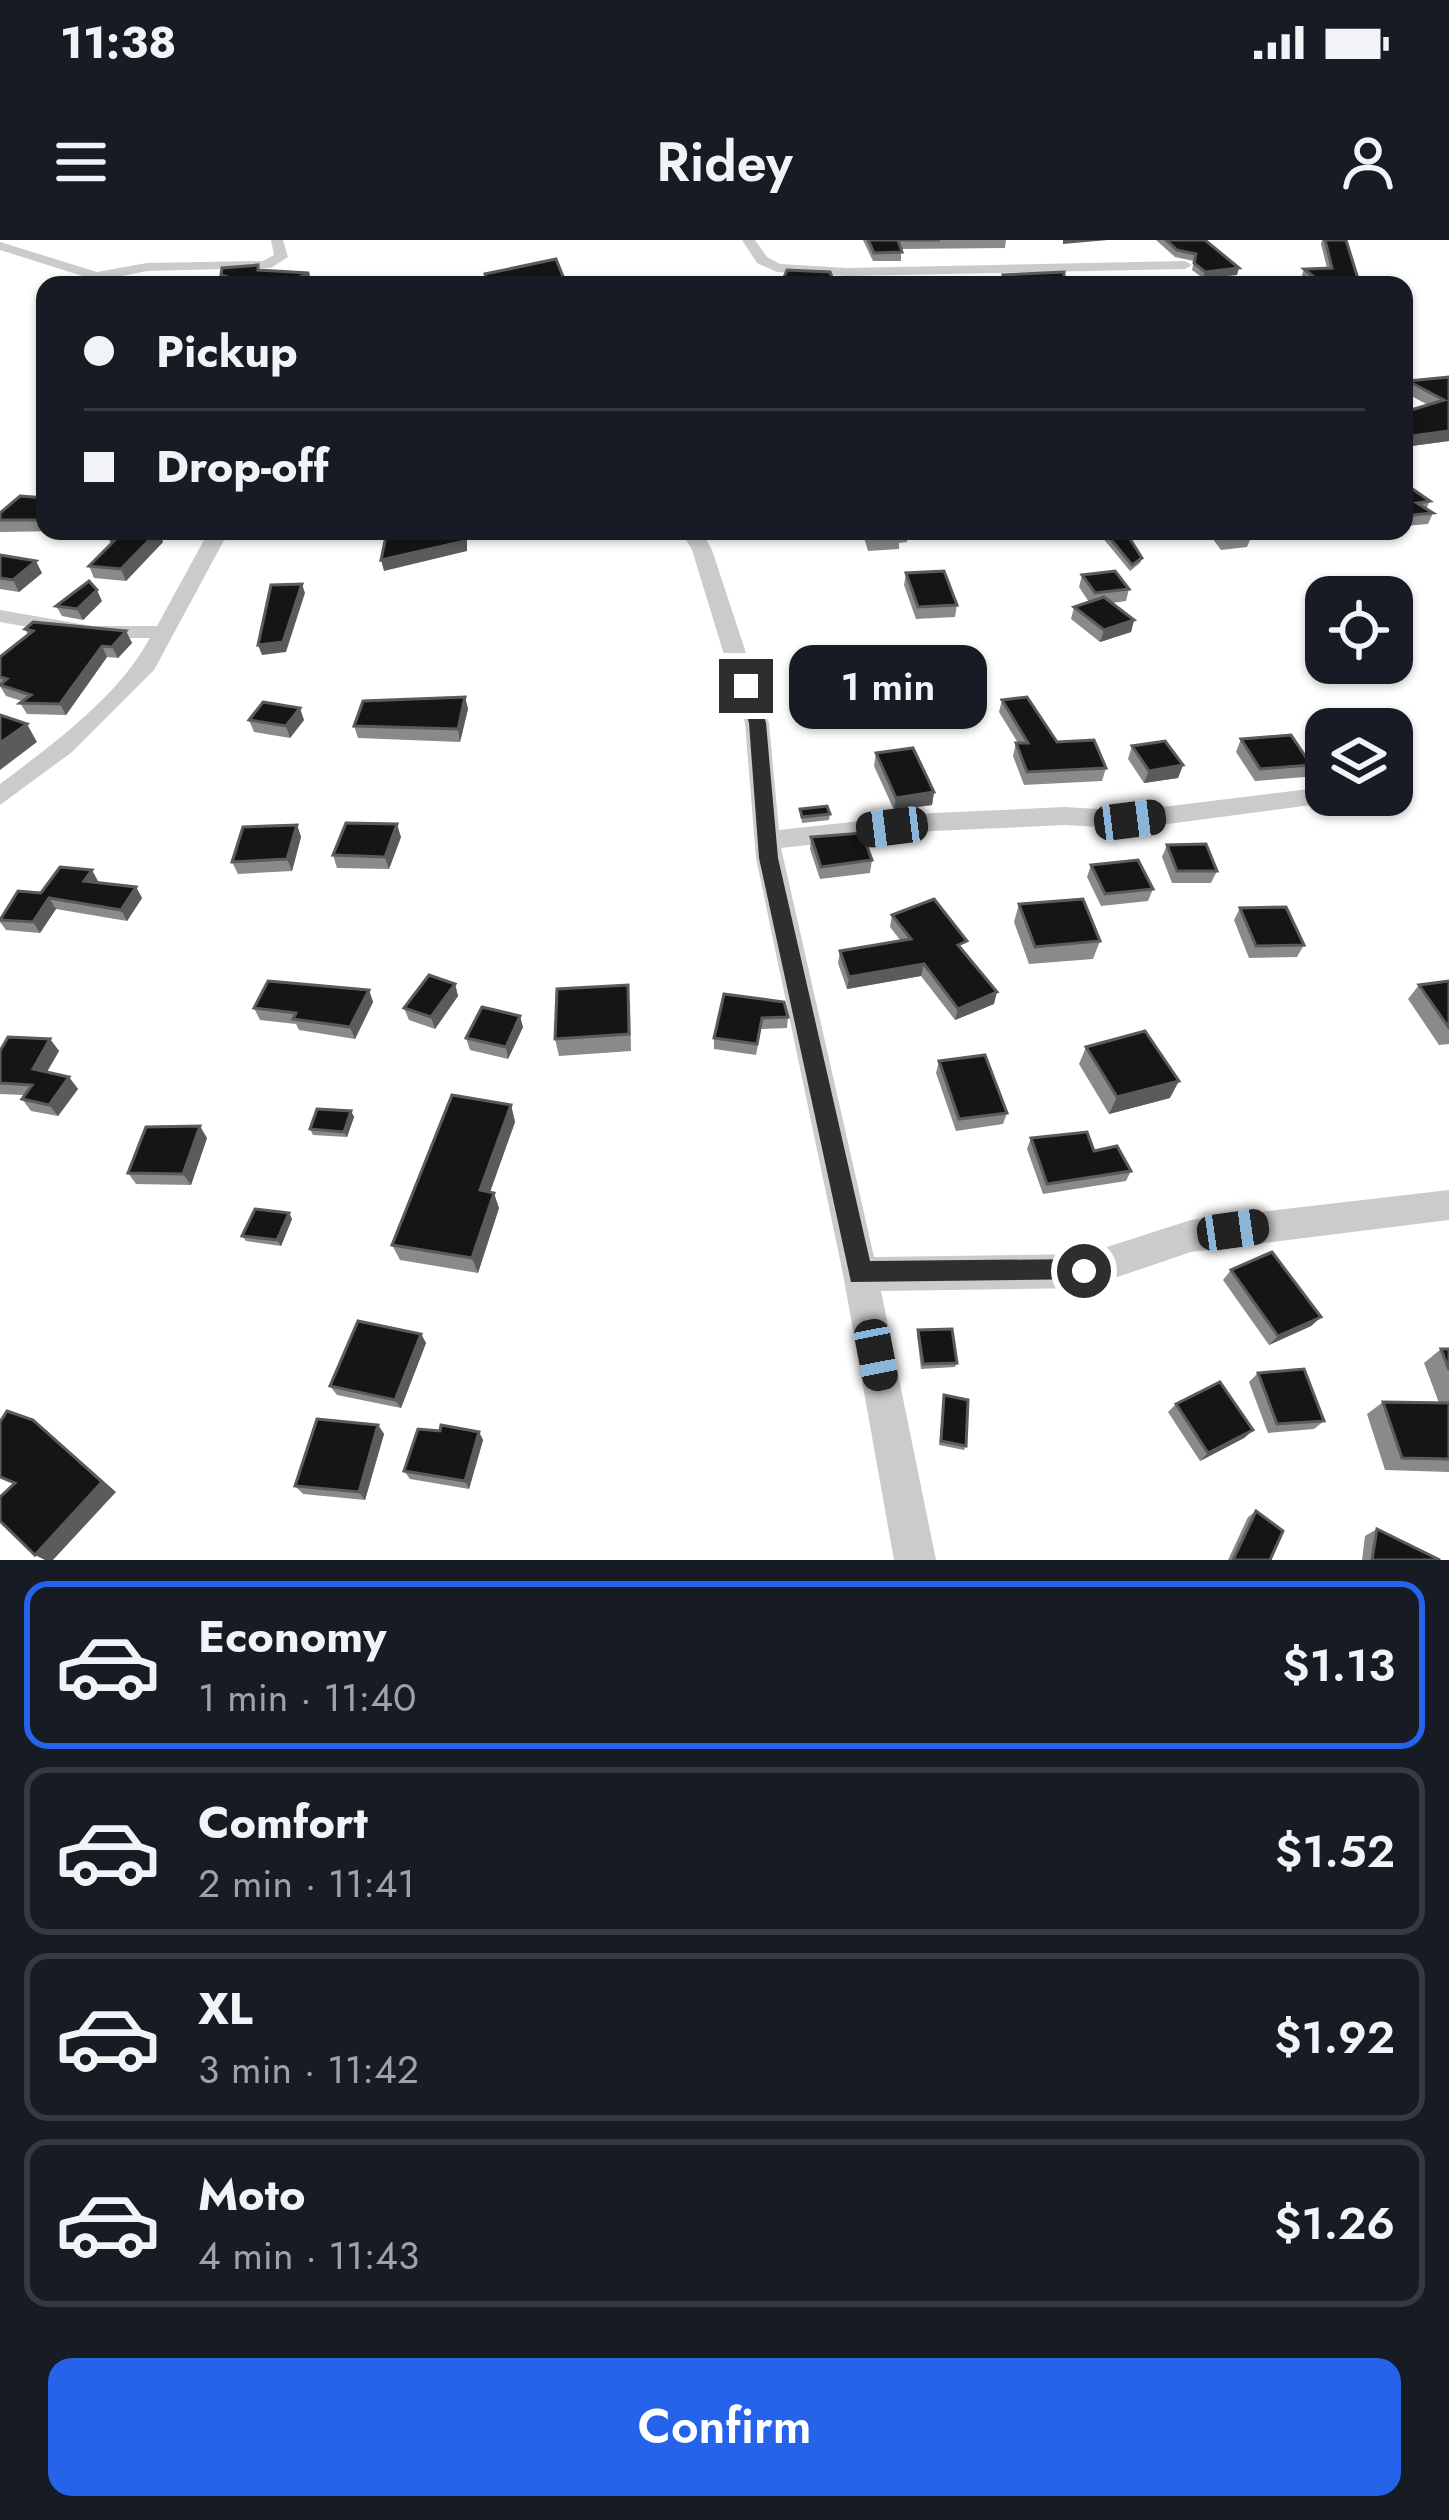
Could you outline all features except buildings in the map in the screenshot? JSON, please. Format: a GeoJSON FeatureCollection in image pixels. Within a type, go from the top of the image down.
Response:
{"type":"FeatureCollection","features":[{"type":"Feature","properties":{"kind":"street"},"geometry":{"type":"LineString","coordinates":[[99,276],[148,267],[266,266],[281,257],[277,240]]}},
{"type":"Feature","properties":{"kind":"street"},"geometry":{"type":"LineString","coordinates":[[748,240],[762,260],[800,269],[1185,265]]}},
{"type":"Feature","properties":{"kind":"street"},"geometry":{"type":"LineString","coordinates":[[0,246],[91,276]]}},
{"type":"Feature","properties":{"kind":"street"},"geometry":{"type":"LineString","coordinates":[[0,797],[111,702],[146,665],[159,632],[214,540]]}},
{"type":"Feature","properties":{"kind":"street"},"geometry":{"type":"LineString","coordinates":[[696,540],[757,723],[767,842],[860,1274],[915,1560]]}},
{"type":"Feature","properties":{"kind":"street"},"geometry":{"type":"LineString","coordinates":[[0,616],[92,632],[159,632]]}},
{"type":"Feature","properties":{"kind":"street"},"geometry":{"type":"LineString","coordinates":[[767,842],[933,822],[1065,816],[1130,820],[1305,798]]}},
{"type":"Feature","properties":{"kind":"street"},"geometry":{"type":"LineString","coordinates":[[860,1274],[1084,1271],[1191,1236],[1449,1205]]}},
{"type":"Feature","properties":{"kind":"route"},"geometry":{"type":"LineString","coordinates":[[746,686],[757,723],[769,858],[860,1274],[1084,1271]]}}]}
